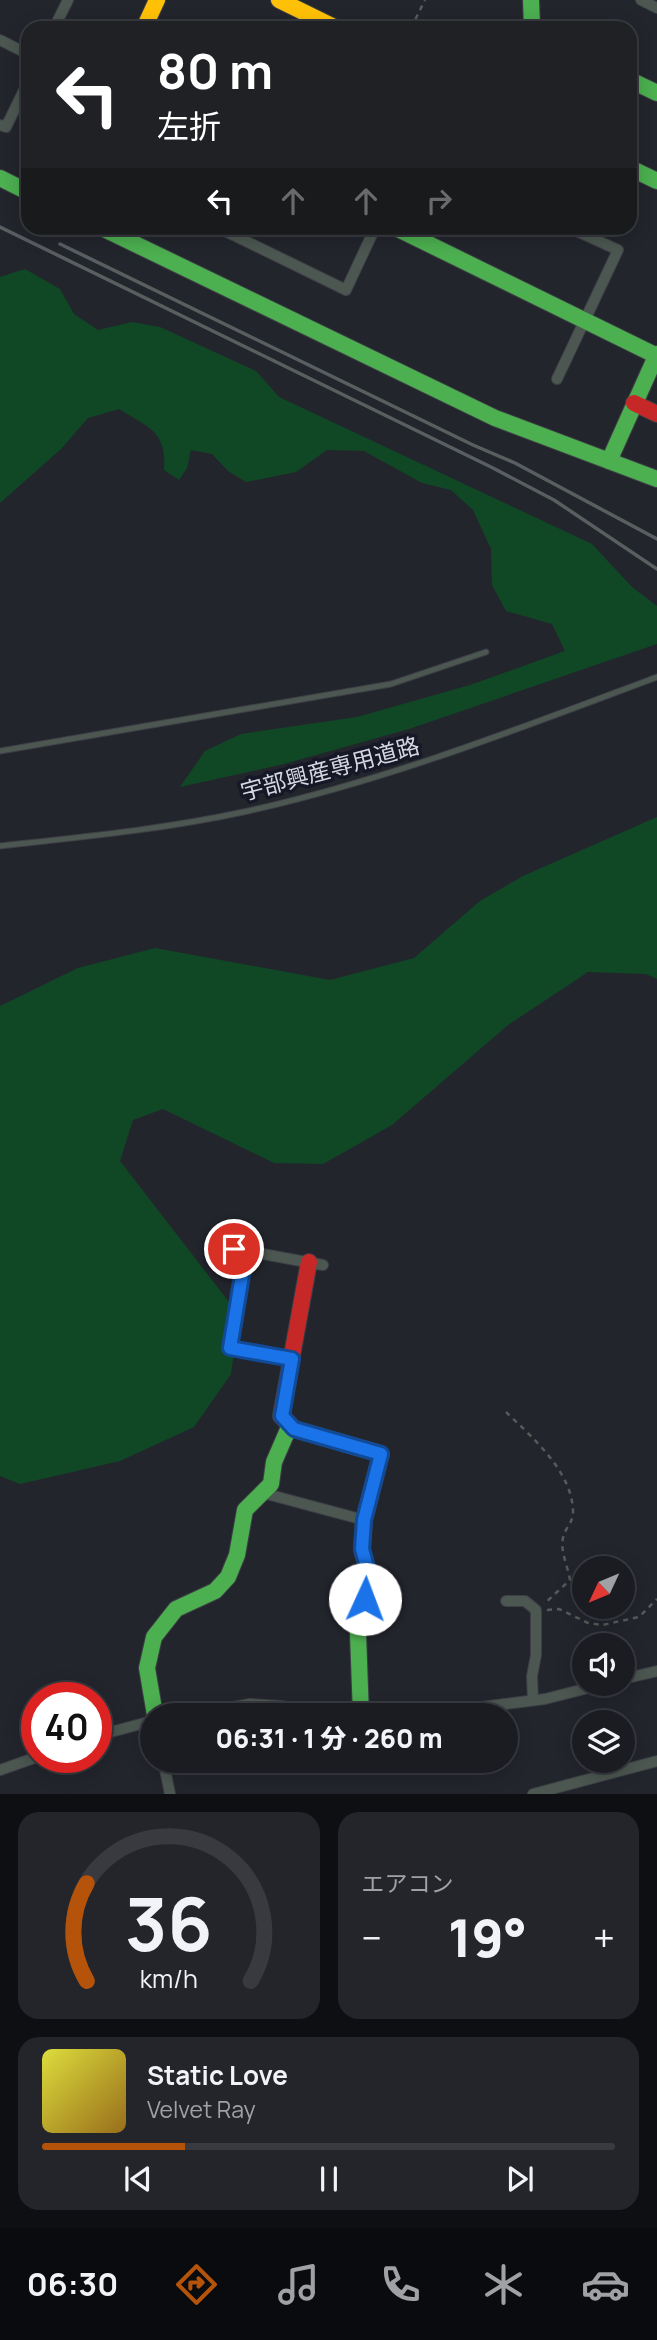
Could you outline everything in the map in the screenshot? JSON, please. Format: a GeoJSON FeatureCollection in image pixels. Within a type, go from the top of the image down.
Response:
{"type":"FeatureCollection","features":[{"type":"Feature","properties":{"kind":"street"},"geometry":{"type":"LineString","coordinates":[[58,21],[68,0]]}},
{"type":"Feature","properties":{"kind":"street"},"geometry":{"type":"LineString","coordinates":[[147,21],[157,0]]}},
{"type":"Feature","properties":{"kind":"street"},"geometry":{"type":"LineString","coordinates":[[279,0],[322,21]]}},
{"type":"Feature","properties":{"kind":"street"},"geometry":{"type":"LineString","coordinates":[[531,0],[532,21]]}},
{"type":"Feature","properties":{"kind":"street"},"geometry":{"type":"LineString","coordinates":[[641,0],[657,8]]}},
{"type":"Feature","properties":{"kind":"street"},"geometry":{"type":"LineString","coordinates":[[0,40],[21,50]]}},
{"type":"Feature","properties":{"kind":"street"},"geometry":{"type":"LineString","coordinates":[[637,83],[657,93]]}},
{"type":"Feature","properties":{"kind":"street"},"geometry":{"type":"LineString","coordinates":[[0,125],[6,127],[21,96]]}},
{"type":"Feature","properties":{"kind":"street"},"geometry":{"type":"LineString","coordinates":[[637,171],[657,181]]}},
{"type":"Feature","properties":{"kind":"street"},"geometry":{"type":"LineString","coordinates":[[0,178],[21,188]]}},
{"type":"Feature","properties":{"kind":"street"},"geometry":{"type":"LineString","coordinates":[[116,235],[495,418],[657,479]]}},
{"type":"Feature","properties":{"kind":"street"},"geometry":{"type":"LineString","coordinates":[[233,235],[346,290],[372,235]]}},
{"type":"Feature","properties":{"kind":"street"},"geometry":{"type":"LineString","coordinates":[[410,235],[657,355],[609,461]]}},
{"type":"Feature","properties":{"kind":"street"},"geometry":{"type":"LineString","coordinates":[[556,379],[618,250],[585,235]]}},
{"type":"Feature","properties":{"kind":"street"},"geometry":{"type":"LineString","coordinates":[[634,403],[657,414]]}},
{"type":"Feature","properties":{"kind":"street"},"geometry":{"type":"LineString","coordinates":[[292,1359],[230,1348],[240,1250],[316,1263],[292,1359],[282,1416],[294,1429],[381,1454],[364,1520],[362,1549],[369,1574],[358,1634],[361,1703]]}},
{"type":"Feature","properties":{"kind":"street"},"geometry":{"type":"LineString","coordinates":[[153,1703],[147,1668],[154,1637],[176,1609],[222,1585],[237,1555],[245,1510],[271,1484],[282,1436],[290,1425]]}},
{"type":"Feature","properties":{"kind":"street"},"geometry":{"type":"LineString","coordinates":[[263,1493],[364,1520]]}},
{"type":"Feature","properties":{"kind":"street"},"geometry":{"type":"LineString","coordinates":[[506,1601],[525,1601],[536,1610],[536,1655],[531,1676],[533,1700]]}},
{"type":"Feature","properties":{"kind":"street"},"geometry":{"type":"LineString","coordinates":[[635,1676],[657,1671]]}},
{"type":"Feature","properties":{"kind":"street"},"geometry":{"type":"LineString","coordinates":[[510,1703],[572,1691]]}},
{"type":"Feature","properties":{"kind":"street"},"geometry":{"type":"LineString","coordinates":[[112,1731],[140,1724]]}},
{"type":"Feature","properties":{"kind":"street"},"geometry":{"type":"LineString","coordinates":[[533,1794],[657,1761]]}},
{"type":"Feature","properties":{"kind":"street"},"geometry":{"type":"LineString","coordinates":[[0,1770],[21,1763]]}},
{"type":"Feature","properties":{"kind":"street"},"geometry":{"type":"LineString","coordinates":[[166,1773],[170,1794]]}},
{"type":"Feature","properties":{"kind":"lane"},"geometry":{"type":"LineString","coordinates":[[0,751],[391,684],[486,652]]}},
{"type":"Feature","properties":{"kind":"lane","name":"宇部興産専用道路"},"geometry":{"type":"LineString","coordinates":[[0,846],[123,833],[260,808],[444,756],[657,677]]}},
{"type":"Feature","properties":{"kind":"path"},"geometry":{"type":"LineString","coordinates":[[414,21],[425,0]]}},
{"type":"Feature","properties":{"kind":"path"},"geometry":{"type":"LineString","coordinates":[[506,1412],[540,1445],[571,1492],[572,1522],[564,1532],[562,1546],[570,1580],[536,1610]]}},
{"type":"Feature","properties":{"kind":"path"},"geometry":{"type":"LineString","coordinates":[[536,1610],[559,1609],[588,1623],[602,1625],[639,1617],[657,1599]]}},
{"type":"Feature","properties":{"kind":"green space"},"geometry":{"type":"Polygon","coordinates":[[[25,269],[60,289],[74,314],[98,330],[132,322],[160,327],[256,371],[279,397],[592,544],[632,587],[657,606],[657,644],[409,729],[284,764],[180,787],[205,751],[241,734],[357,717],[470,685],[565,651],[552,624],[506,611],[492,585],[491,549],[473,510],[451,490],[422,483],[364,451],[327,450],[296,472],[246,482],[228,471],[212,454],[191,450],[187,468],[179,480],[164,470],[162,447],[154,432],[119,409],[88,418],[61,449],[0,503],[0,277],[25,269]]]}},
{"type":"Feature","properties":{"kind":"green space"},"geometry":{"type":"Polygon","coordinates":[[[657,817],[657,979],[646,974],[588,972],[508,1025],[392,1125],[323,1164],[274,1163],[163,1109],[133,1120],[120,1161],[239,1315],[231,1374],[194,1427],[120,1461],[20,1484],[0,1476],[0,1006],[78,968],[155,948],[330,980],[414,958],[480,901],[523,876],[657,817]]]}},
{"type":"Feature","properties":{"kind":"railway"},"geometry":{"type":"LineString","coordinates":[[0,227],[493,468],[554,500],[657,569]]}},
{"type":"Feature","properties":{"kind":"railway"},"geometry":{"type":"LineString","coordinates":[[60,244],[515,463],[657,539]]}},
{"type":"Feature","properties":{"kind":"traffic: fast"},"geometry":{"type":"LineString","coordinates":[[531,0],[532,21]]}},
{"type":"Feature","properties":{"kind":"traffic: fast"},"geometry":{"type":"LineString","coordinates":[[637,83],[657,93]]}},
{"type":"Feature","properties":{"kind":"traffic: fast"},"geometry":{"type":"LineString","coordinates":[[637,171],[657,181]]}},
{"type":"Feature","properties":{"kind":"traffic: fast"},"geometry":{"type":"LineString","coordinates":[[0,178],[21,188]]}},
{"type":"Feature","properties":{"kind":"traffic: fast"},"geometry":{"type":"LineString","coordinates":[[116,235],[495,418],[657,479]]}},
{"type":"Feature","properties":{"kind":"traffic: fast"},"geometry":{"type":"LineString","coordinates":[[410,235],[657,356]]}},
{"type":"Feature","properties":{"kind":"traffic: fast"},"geometry":{"type":"LineString","coordinates":[[609,461],[657,354]]}},
{"type":"Feature","properties":{"kind":"traffic: fast"},"geometry":{"type":"LineString","coordinates":[[153,1703],[147,1668],[154,1637],[176,1609],[215,1591],[228,1577],[237,1555],[245,1510],[271,1484],[274,1462],[290,1425]]}},
{"type":"Feature","properties":{"kind":"traffic: fast"},"geometry":{"type":"LineString","coordinates":[[361,1703],[358,1634],[368,1574],[362,1549],[364,1520],[369,1501]]}},
{"type":"Feature","properties":{"kind":"traffic: slow"},"geometry":{"type":"LineString","coordinates":[[147,21],[157,0]]}},
{"type":"Feature","properties":{"kind":"traffic: slow"},"geometry":{"type":"LineString","coordinates":[[279,0],[322,21]]}},
{"type":"Feature","properties":{"kind":"traffic: jam"},"geometry":{"type":"LineString","coordinates":[[634,403],[657,414]]}},
{"type":"Feature","properties":{"kind":"traffic: jam"},"geometry":{"type":"LineString","coordinates":[[309,1262],[281,1416],[294,1429],[381,1454],[369,1501]]}},
{"type":"Feature","properties":{"kind":"route"},"geometry":{"type":"LineString","coordinates":[[234,1249],[246,1251],[230,1348],[292,1359],[282,1416],[294,1429],[381,1454],[364,1520],[362,1549],[369,1574],[365,1599]]}}]}
